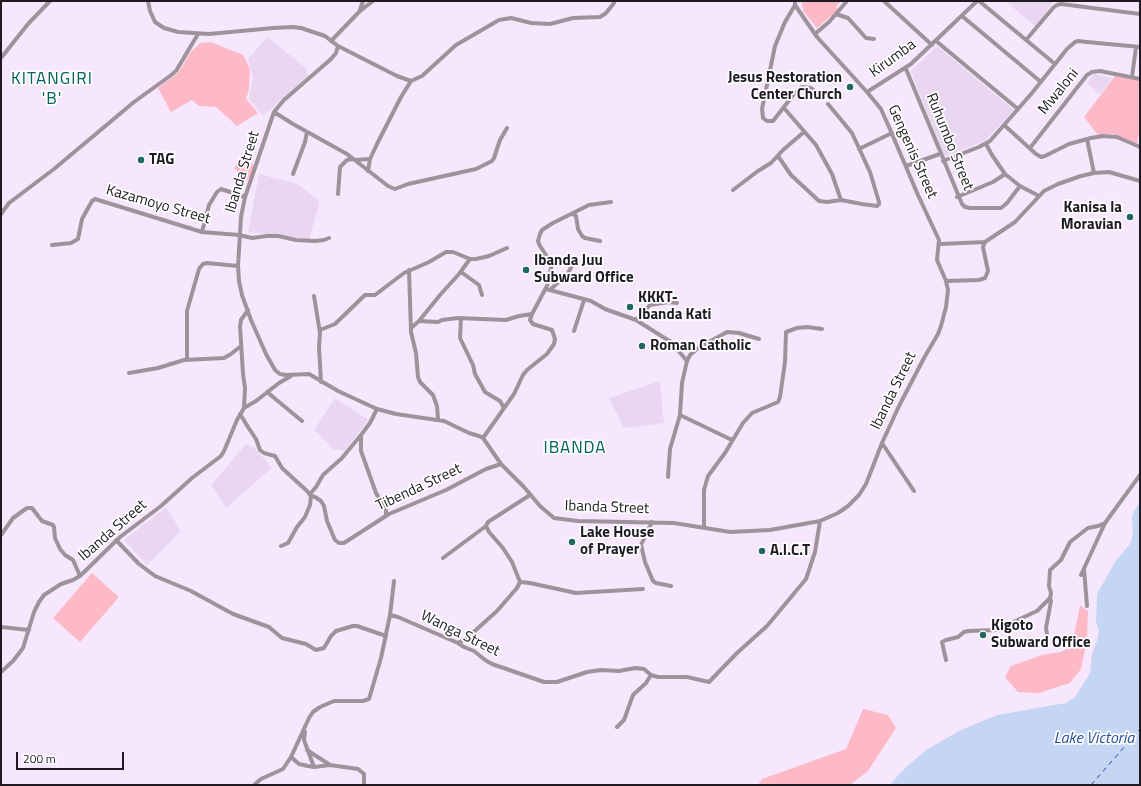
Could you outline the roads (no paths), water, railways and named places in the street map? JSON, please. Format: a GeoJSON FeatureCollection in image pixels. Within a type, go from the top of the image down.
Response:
{"type":"FeatureCollection","features":[{"type":"Feature","properties":{"kind":"street"},"geometry":{"type":"LineString","coordinates":[[1,58],[28,24],[50,1]]}},
{"type":"Feature","properties":{"kind":"street"},"geometry":{"type":"LineString","coordinates":[[148,1],[150,11],[155,22],[164,28],[178,32],[198,34],[216,34],[288,27],[308,30],[325,36],[338,46],[397,76],[411,81]]}},
{"type":"Feature","properties":{"kind":"street"},"geometry":{"type":"LineString","coordinates":[[360,11],[363,1]]}},
{"type":"Feature","properties":{"kind":"street"},"geometry":{"type":"LineString","coordinates":[[331,41],[360,11],[373,1]]}},
{"type":"Feature","properties":{"kind":"street"},"geometry":{"type":"LineString","coordinates":[[815,34],[829,22],[847,1]]}},
{"type":"Feature","properties":{"kind":"street","name":"Kirumba"},"geometry":{"type":"LineString","coordinates":[[884,1],[932,45]]}},
{"type":"Feature","properties":{"kind":"street","name":"Kirumba"},"geometry":{"type":"LineString","coordinates":[[867,92],[906,69],[978,1]]}},
{"type":"Feature","properties":{"kind":"street","name":"Mwaloni"},"geometry":{"type":"LineString","coordinates":[[978,1],[1055,64]]}},
{"type":"Feature","properties":{"kind":"street"},"geometry":{"type":"LineString","coordinates":[[368,171],[370,159],[401,97],[411,81],[422,76],[456,45],[499,20],[511,18],[530,23],[550,24],[573,18],[600,17],[606,13],[614,3]]}},
{"type":"Feature","properties":{"kind":"street"},"geometry":{"type":"LineString","coordinates":[[795,3],[775,46],[762,109],[764,118],[767,121],[773,121],[794,94],[802,87],[811,88],[820,95]]}},
{"type":"Feature","properties":{"kind":"street","name":"Gengenis Street"},"geometry":{"type":"LineString","coordinates":[[795,3],[821,42],[830,50],[881,109],[940,244]]}},
{"type":"Feature","properties":{"kind":"street"},"geometry":{"type":"LineString","coordinates":[[1026,40],[1053,8],[1061,4],[1140,14]]}},
{"type":"Feature","properties":{"kind":"street"},"geometry":{"type":"LineString","coordinates":[[836,14],[848,18],[866,38],[874,40]]}},
{"type":"Feature","properties":{"kind":"street"},"geometry":{"type":"LineString","coordinates":[[962,16],[1041,82]]}},
{"type":"Feature","properties":{"kind":"street"},"geometry":{"type":"LineString","coordinates":[[1,214],[9,203],[54,169],[134,102],[176,71],[198,34]]}},
{"type":"Feature","properties":{"kind":"street","name":"Mwaloni"},"geometry":{"type":"LineString","coordinates":[[936,41],[1018,109]]}},
{"type":"Feature","properties":{"kind":"street"},"geometry":{"type":"LineString","coordinates":[[943,161],[986,144],[1075,42],[1078,41],[1138,47],[1132,77]]}},
{"type":"Feature","properties":{"kind":"street","name":"Ibanda Street"},"geometry":{"type":"LineString","coordinates":[[338,46],[336,53],[331,59],[284,100],[274,112],[245,197],[239,235],[239,281],[248,310],[266,354],[275,370],[280,374],[309,374],[338,391],[377,409],[396,414],[438,419],[451,423],[469,433],[483,438],[501,464],[554,518],[578,521],[674,523],[730,532],[770,530],[820,521],[838,513],[859,495],[866,484],[882,443],[908,388],[942,326],[947,298],[946,281]]}},
{"type":"Feature","properties":{"kind":"street","name":"Ruhumbo Street"},"geometry":{"type":"LineString","coordinates":[[906,69],[962,204],[965,207],[970,208],[1001,208],[1007,203],[1020,186]]}},
{"type":"Feature","properties":{"kind":"street","name":"Mwaloni"},"geometry":{"type":"LineString","coordinates":[[1030,148],[1087,75],[1092,72],[1100,72],[1140,78]]}},
{"type":"Feature","properties":{"kind":"street"},"geometry":{"type":"LineString","coordinates":[[778,156],[790,175],[819,200],[827,202],[841,200],[877,206],[879,204],[870,172],[852,133],[828,104]]}},
{"type":"Feature","properties":{"kind":"street"},"geometry":{"type":"LineString","coordinates":[[784,108],[816,145],[827,164],[841,200]]}},
{"type":"Feature","properties":{"kind":"street"},"geometry":{"type":"LineString","coordinates":[[274,112],[307,132],[338,148],[388,186],[395,189],[408,184],[476,169],[492,161],[500,140],[507,128]]}},
{"type":"Feature","properties":{"kind":"street"},"geometry":{"type":"LineString","coordinates":[[1004,125],[1039,156],[1043,157],[1069,144],[1087,139],[1110,136],[1126,140],[1140,147]]}},
{"type":"Feature","properties":{"kind":"street"},"geometry":{"type":"LineString","coordinates":[[293,174],[305,142],[307,132]]}},
{"type":"Feature","properties":{"kind":"street"},"geometry":{"type":"LineString","coordinates":[[733,190],[771,163],[804,132]]}},
{"type":"Feature","properties":{"kind":"street"},"geometry":{"type":"LineString","coordinates":[[859,149],[892,133]]}},
{"type":"Feature","properties":{"kind":"street"},"geometry":{"type":"LineString","coordinates":[[1087,139],[1094,173]]}},
{"type":"Feature","properties":{"kind":"street"},"geometry":{"type":"LineString","coordinates":[[986,144],[992,156],[1005,174],[1020,186],[1039,196]]}},
{"type":"Feature","properties":{"kind":"street"},"geometry":{"type":"LineString","coordinates":[[906,166],[940,154]]}},
{"type":"Feature","properties":{"kind":"street"},"geometry":{"type":"LineString","coordinates":[[338,194],[340,167],[347,160],[370,159]]}},
{"type":"Feature","properties":{"kind":"street"},"geometry":{"type":"LineString","coordinates":[[984,242],[983,247],[988,271],[985,278],[979,280],[946,281],[937,260],[940,244],[984,242],[1015,222],[1039,196],[1052,186],[1094,173],[1109,172],[1140,181]]}},
{"type":"Feature","properties":{"kind":"street"},"geometry":{"type":"LineString","coordinates":[[958,197],[993,182],[1005,174]]}},
{"type":"Feature","properties":{"kind":"street"},"geometry":{"type":"LineString","coordinates":[[202,232],[208,205],[221,189],[225,189],[245,197]]}},
{"type":"Feature","properties":{"kind":"street","name":"Kazamoyo Street"},"geometry":{"type":"LineString","coordinates":[[52,245],[71,243],[78,239],[82,219],[92,200],[94,199],[202,232],[239,235],[252,238],[278,236],[296,240],[316,241],[329,238]]}},
{"type":"Feature","properties":{"kind":"street"},"geometry":{"type":"LineString","coordinates":[[552,264],[538,241],[542,230],[589,205],[611,202]]}},
{"type":"Feature","properties":{"kind":"street"},"geometry":{"type":"LineString","coordinates":[[573,214],[576,216],[578,229],[582,236],[600,241]]}},
{"type":"Feature","properties":{"kind":"street"},"geometry":{"type":"LineString","coordinates":[[320,330],[335,324],[364,295],[375,295],[409,270],[429,262],[446,252],[453,252],[470,259],[483,258],[507,248]]}},
{"type":"Feature","properties":{"kind":"street"},"geometry":{"type":"LineString","coordinates":[[411,328],[419,321],[461,272],[470,259]]}},
{"type":"Feature","properties":{"kind":"street"},"geometry":{"type":"LineString","coordinates":[[483,438],[517,389],[523,375],[547,354],[554,344],[555,339],[552,330],[533,324],[530,320],[532,314],[548,290],[568,272],[574,262],[571,260],[554,260],[548,290]]}},
{"type":"Feature","properties":{"kind":"street"},"geometry":{"type":"LineString","coordinates":[[187,359],[186,311],[191,299],[199,269],[202,265],[207,263],[238,266]]}},
{"type":"Feature","properties":{"kind":"street"},"geometry":{"type":"LineString","coordinates":[[409,270],[411,328],[418,377],[420,382],[433,395],[437,406],[438,419]]}},
{"type":"Feature","properties":{"kind":"street"},"geometry":{"type":"LineString","coordinates":[[461,272],[479,285],[482,296]]}},
{"type":"Feature","properties":{"kind":"street"},"geometry":{"type":"LineString","coordinates":[[548,290],[596,304],[605,309],[636,320],[671,342],[687,360]]}},
{"type":"Feature","properties":{"kind":"street"},"geometry":{"type":"LineString","coordinates":[[314,296],[320,330],[319,347],[321,382]]}},
{"type":"Feature","properties":{"kind":"street"},"geometry":{"type":"LineString","coordinates":[[574,331],[584,300]]}},
{"type":"Feature","properties":{"kind":"street"},"geometry":{"type":"LineString","coordinates":[[636,320],[650,305],[668,302],[677,303]]}},
{"type":"Feature","properties":{"kind":"street"},"geometry":{"type":"LineString","coordinates":[[244,408],[245,388],[240,323],[248,310]]}},
{"type":"Feature","properties":{"kind":"street"},"geometry":{"type":"LineString","coordinates":[[419,321],[438,322],[448,319],[461,318],[506,320],[532,314]]}},
{"type":"Feature","properties":{"kind":"street"},"geometry":{"type":"LineString","coordinates":[[461,318],[460,338],[473,365],[475,374],[485,392],[500,401],[504,408]]}},
{"type":"Feature","properties":{"kind":"street"},"geometry":{"type":"LineString","coordinates":[[704,527],[704,490],[708,476],[752,413],[778,402],[785,362],[786,332],[797,328],[807,327],[822,329]]}},
{"type":"Feature","properties":{"kind":"street"},"geometry":{"type":"LineString","coordinates":[[668,477],[670,449],[680,415],[682,383],[687,360],[690,355],[698,348],[727,332],[739,333],[758,339]]}},
{"type":"Feature","properties":{"kind":"street"},"geometry":{"type":"LineString","coordinates":[[129,373],[158,368],[187,359],[224,358],[241,346]]}},
{"type":"Feature","properties":{"kind":"street"},"geometry":{"type":"LineString","coordinates":[[244,408],[291,375]]}},
{"type":"Feature","properties":{"kind":"street"},"geometry":{"type":"LineString","coordinates":[[267,392],[302,421]]}},
{"type":"Feature","properties":{"kind":"street","name":"Ibanda Street"},"geometry":{"type":"LineString","coordinates":[[1,672],[19,653],[25,641],[38,602],[44,595],[62,584],[80,576],[116,540],[161,506],[192,478],[221,456],[227,447],[240,414],[244,408]]}},
{"type":"Feature","properties":{"kind":"street"},"geometry":{"type":"LineString","coordinates":[[310,495],[316,488],[323,475],[336,464],[361,436],[377,409]]}},
{"type":"Feature","properties":{"kind":"street"},"geometry":{"type":"LineString","coordinates":[[240,414],[256,440],[260,450],[274,456],[282,468],[310,495],[310,505],[304,520],[297,527],[288,543],[281,546]]}},
{"type":"Feature","properties":{"kind":"street"},"geometry":{"type":"LineString","coordinates":[[680,415],[732,440]]}},
{"type":"Feature","properties":{"kind":"street"},"geometry":{"type":"LineString","coordinates":[[361,436],[361,451],[376,492],[386,510],[386,516]]}},
{"type":"Feature","properties":{"kind":"street"},"geometry":{"type":"LineString","coordinates":[[882,443],[914,491]]}},
{"type":"Feature","properties":{"kind":"street","name":"Tibenda Street"},"geometry":{"type":"LineString","coordinates":[[310,495],[321,501],[324,506],[326,521],[330,530],[338,543],[344,543],[348,542],[376,521],[446,490],[486,469],[501,464]]}},
{"type":"Feature","properties":{"kind":"street"},"geometry":{"type":"LineString","coordinates":[[1081,574],[1105,522],[1140,474]]}},
{"type":"Feature","properties":{"kind":"street"},"geometry":{"type":"LineString","coordinates":[[442,558],[486,526],[488,522],[530,495]]}},
{"type":"Feature","properties":{"kind":"street"},"geometry":{"type":"LineString","coordinates":[[1,534],[13,518],[27,508],[32,508],[42,521],[53,525],[55,538],[60,549],[73,560],[80,576]]}},
{"type":"Feature","properties":{"kind":"street","name":"Wanga Street"},"geometry":{"type":"LineString","coordinates":[[390,615],[458,643],[474,651],[492,664],[544,682],[557,682],[587,672],[606,670],[619,671],[635,668],[644,669],[651,675],[658,677],[686,677],[709,682],[737,653],[760,633],[803,583],[814,558],[820,521]]}},
{"type":"Feature","properties":{"kind":"street"},"geometry":{"type":"LineString","coordinates":[[652,522],[641,545],[645,562],[652,581],[671,586]]}},
{"type":"Feature","properties":{"kind":"street"},"geometry":{"type":"LineString","coordinates":[[1047,634],[1046,628],[1051,602],[1049,586],[1050,570],[1061,560],[1070,542],[1088,528],[1098,526],[1105,522]]}},
{"type":"Feature","properties":{"kind":"street"},"geometry":{"type":"LineString","coordinates":[[458,643],[467,638],[496,611],[518,588],[520,582],[512,562],[486,526]]}},
{"type":"Feature","properties":{"kind":"street"},"geometry":{"type":"LineString","coordinates":[[116,540],[139,564],[155,576],[191,591],[233,614],[269,627],[282,638],[303,642],[316,650],[324,648],[331,636],[336,631],[353,626],[386,636]]}},
{"type":"Feature","properties":{"kind":"street"},"geometry":{"type":"LineString","coordinates":[[1084,568],[1087,606]]}},
{"type":"Feature","properties":{"kind":"street"},"geometry":{"type":"LineString","coordinates":[[254,785],[260,779],[280,771],[291,757],[313,712],[328,703],[340,700],[363,701],[369,699],[386,636],[394,581]]}},
{"type":"Feature","properties":{"kind":"street"},"geometry":{"type":"LineString","coordinates":[[520,582],[576,593],[643,588]]}},
{"type":"Feature","properties":{"kind":"street"},"geometry":{"type":"LineString","coordinates":[[946,660],[942,642],[958,637],[964,632],[968,631],[992,631],[1001,628],[1037,611],[1050,598]]}},
{"type":"Feature","properties":{"kind":"street"},"geometry":{"type":"LineString","coordinates":[[1,627],[29,630]]}},
{"type":"Feature","properties":{"kind":"street"},"geometry":{"type":"LineString","coordinates":[[617,727],[624,720],[633,695],[646,683],[651,675]]}},
{"type":"Feature","properties":{"kind":"street"},"geometry":{"type":"LineString","coordinates":[[305,727],[304,740],[314,767]]}},
{"type":"Feature","properties":{"kind":"street"},"geometry":{"type":"LineString","coordinates":[[307,750],[330,765]]}},
{"type":"Feature","properties":{"kind":"street"},"geometry":{"type":"LineString","coordinates":[[291,757],[298,764],[314,767],[330,765],[358,769],[364,774],[364,785]]}},
{"type":"Feature","properties":{"kind":"water","name":"Lake Victoria"},"geometry":{"type":"Polygon","coordinates":[[[1140,502],[1140,785],[890,785],[900,773],[926,750],[959,731],[997,715],[1066,703],[1075,697],[1090,673],[1092,654],[1098,638],[1099,631],[1096,622],[1097,594],[1115,562],[1130,544],[1133,533],[1132,517],[1140,502]]]}},
{"type":"Feature","properties":{"kind":"place","name":"Jesus Restoration Center Church"},"geometry":{"type":"Point","coordinates":[850,87]}},
{"type":"Feature","properties":{"kind":"place","name":"TAG"},"geometry":{"type":"Point","coordinates":[141,160]}},
{"type":"Feature","properties":{"kind":"place","name":"Kanisa la Moravian"},"geometry":{"type":"Point","coordinates":[1130,217]}},
{"type":"Feature","properties":{"kind":"place","name":"Ibanda Juu Subward Office"},"geometry":{"type":"Point","coordinates":[526,270]}},
{"type":"Feature","properties":{"kind":"place","name":"KKKT- Ibanda Kati"},"geometry":{"type":"Point","coordinates":[630,307]}},
{"type":"Feature","properties":{"kind":"place","name":"Roman Catholic"},"geometry":{"type":"Point","coordinates":[642,346]}},
{"type":"Feature","properties":{"kind":"place","name":"Lake House of Prayer"},"geometry":{"type":"Point","coordinates":[572,542]}},
{"type":"Feature","properties":{"kind":"place","name":"A.I.C.T"},"geometry":{"type":"Point","coordinates":[762,551]}},
{"type":"Feature","properties":{"kind":"place","name":"Kigoto Subward Office"},"geometry":{"type":"Point","coordinates":[983,635]}},
{"type":"Feature","properties":{"kind":"district","name":"KITANGIRI 'B'"},"geometry":{"type":"Point","coordinates":[52,90]}},
{"type":"Feature","properties":{"kind":"district","name":"IBANDA"},"geometry":{"type":"Point","coordinates":[575,449]}}]}
